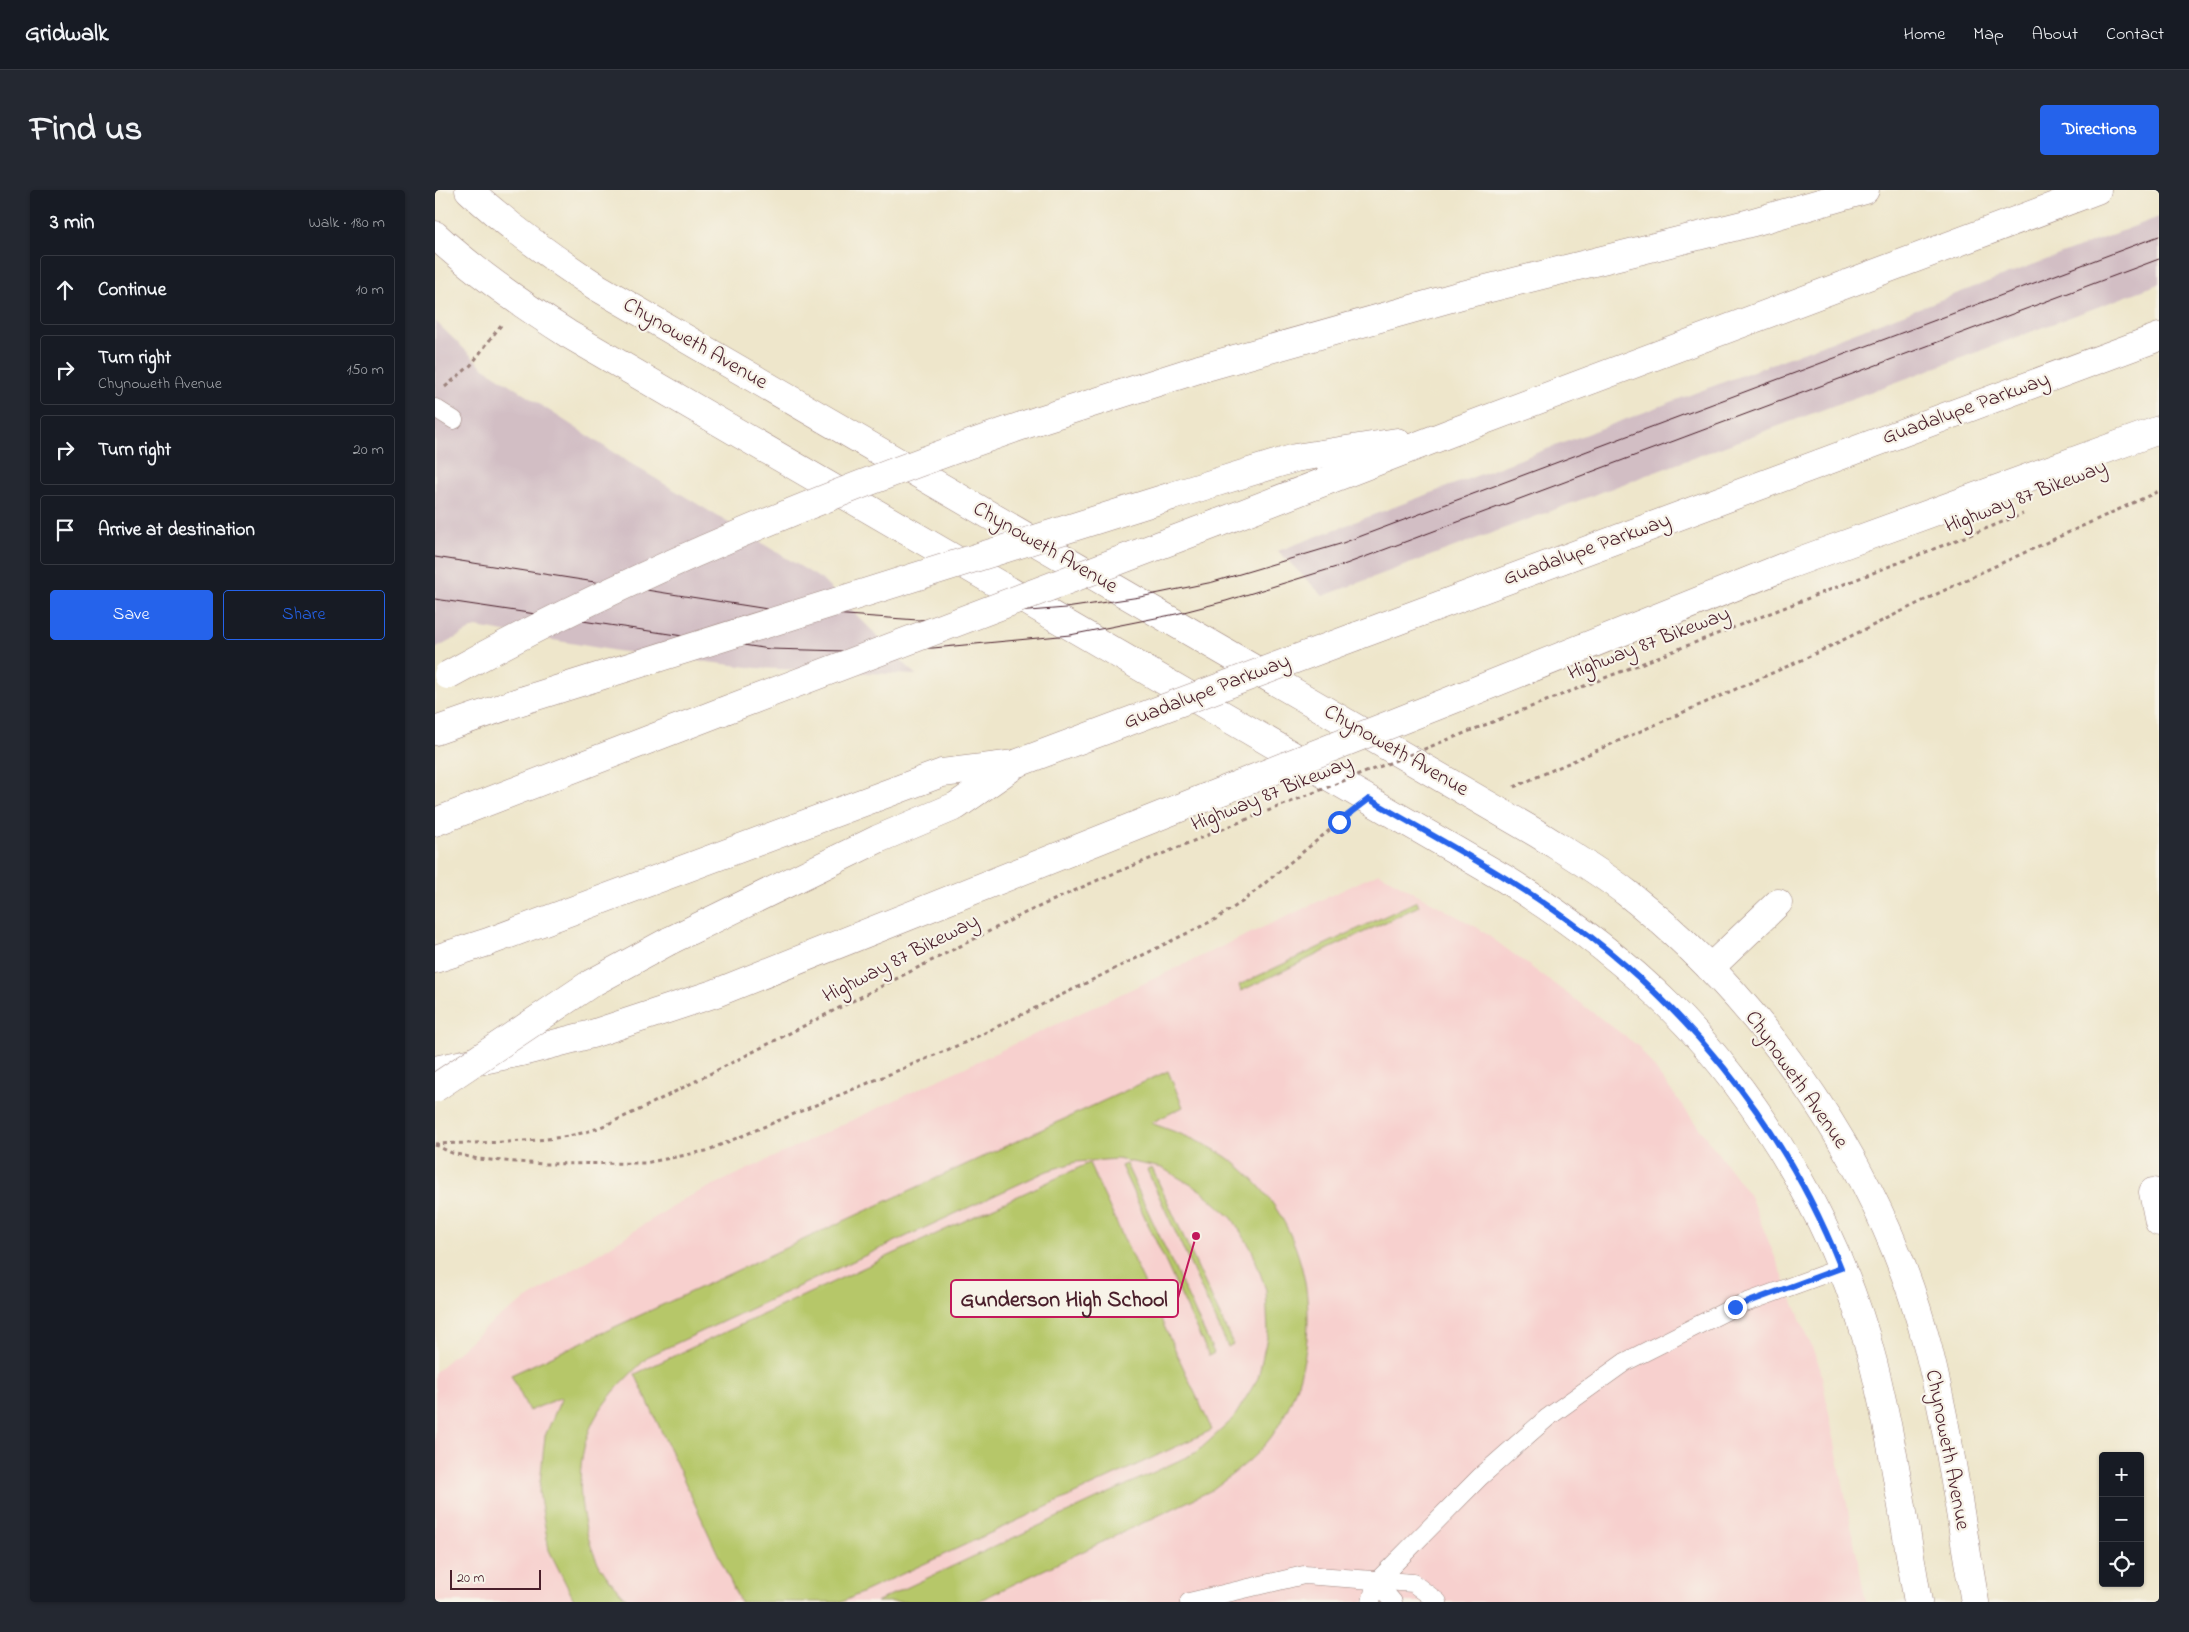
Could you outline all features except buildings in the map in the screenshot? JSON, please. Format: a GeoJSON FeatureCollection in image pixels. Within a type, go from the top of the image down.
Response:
{"type":"FeatureCollection","features":[{"type":"Feature","properties":{"kind":"main road","name":"Chynoweth Avenue"},"geometry":{"type":"LineString","coordinates":[[469,190],[494,214],[546,254],[597,287],[1577,858],[1626,892],[1668,928],[1710,968],[1750,1011],[1787,1060],[1853,1162],[1882,1221],[1907,1284],[1927,1346],[1942,1411],[1975,1602]]}},
{"type":"Feature","properties":{"kind":"main road"},"geometry":{"type":"LineString","coordinates":[[442,679],[606,594],[773,520],[903,468],[1039,420],[1199,369],[1458,296],[1750,223],[1865,190]]}},
{"type":"Feature","properties":{"kind":"main road"},"geometry":{"type":"LineString","coordinates":[[435,822],[1218,524],[1450,433],[2097,190]]}},
{"type":"Feature","properties":{"kind":"main road"},"geometry":{"type":"LineString","coordinates":[[435,235],[459,257],[515,300],[590,347],[1505,879],[1554,910],[1599,943],[1670,1007],[1725,1070],[1777,1143],[1806,1192],[1841,1268],[1854,1301],[1873,1361],[1887,1424],[1918,1602]]}},
{"type":"Feature","properties":{"kind":"main road","name":"Guadalupe Parkway"},"geometry":{"type":"LineString","coordinates":[[1015,764],[2159,337]]}},
{"type":"Feature","properties":{"kind":"main road"},"geometry":{"type":"LineString","coordinates":[[435,1070],[526,1052],[592,1034],[707,996],[1791,564],[2159,430]]}},
{"type":"Feature","properties":{"kind":"main road"},"geometry":{"type":"LineString","coordinates":[[435,731],[525,700],[1295,458],[1450,433]]}},
{"type":"Feature","properties":{"kind":"main road"},"geometry":{"type":"LineString","coordinates":[[435,959],[488,942],[942,773],[1015,764]]}},
{"type":"Feature","properties":{"kind":"main road"},"geometry":{"type":"LineString","coordinates":[[435,1088],[590,984],[669,940],[785,882],[878,838],[956,806],[1015,764]]}},
{"type":"Feature","properties":{"kind":"main road"},"geometry":{"type":"LineString","coordinates":[[1710,968],[1778,903]]}},
{"type":"Feature","properties":{"kind":"main road"},"geometry":{"type":"LineString","coordinates":[[2153,1192],[2159,1222]]}},
{"type":"Feature","properties":{"kind":"lane"},"geometry":{"type":"LineString","coordinates":[[435,408],[454,420]]}},
{"type":"Feature","properties":{"kind":"lane"},"geometry":{"type":"LineString","coordinates":[[1371,1602],[1376,1582],[1494,1463],[1547,1418],[1625,1362],[1735,1307],[1841,1268]]}},
{"type":"Feature","properties":{"kind":"lane"},"geometry":{"type":"LineString","coordinates":[[1189,1602],[1304,1575],[1376,1582],[1413,1583],[1438,1602]]}},
{"type":"Feature","properties":{"kind":"lane"},"geometry":{"type":"LineString","coordinates":[[1376,1582],[1393,1602]]}},
{"type":"Feature","properties":{"kind":"path"},"geometry":{"type":"LineString","coordinates":[[442,390],[471,365],[501,325]]}},
{"type":"Feature","properties":{"kind":"path"},"geometry":{"type":"LineString","coordinates":[[1481,801],[1804,659],[1980,573],[2159,491]]}},
{"type":"Feature","properties":{"kind":"path","name":"Highway 87 Bikeway"},"geometry":{"type":"LineString","coordinates":[[435,1144],[551,1138],[582,1133],[604,1126],[639,1110],[1023,914],[1098,880],[1500,719],[2030,511]]}},
{"type":"Feature","properties":{"kind":"path"},"geometry":{"type":"LineString","coordinates":[[435,1144],[452,1153],[479,1159],[542,1164],[645,1163],[706,1150],[966,1042],[1216,919],[1242,902],[1369,799]]}},
{"type":"Feature","properties":{"kind":"shaded area"},"geometry":{"type":"Polygon","coordinates":[[[2159,217],[2159,284],[1323,596],[1278,551],[2159,217]]]}},
{"type":"Feature","properties":{"kind":"shaded area"},"geometry":{"type":"Polygon","coordinates":[[[435,321],[484,368],[625,460],[821,579],[916,675],[757,668],[617,651],[476,627],[435,649],[435,321]]]}},
{"type":"Feature","properties":{"kind":"shaded area"},"geometry":{"type":"Polygon","coordinates":[[[1379,873],[1478,928],[1637,1045],[1750,1196],[1820,1367],[1866,1602],[435,1602],[435,1372],[493,1321],[684,1199],[1379,873]]]}},
{"type":"Feature","properties":{"kind":"green space"},"geometry":{"type":"Polygon","coordinates":[[[1417,901],[1419,906],[1241,991],[1239,985],[1417,901]]]}},
{"type":"Feature","properties":{"kind":"green space"},"geometry":{"type":"Polygon","coordinates":[[[1168,1071],[1183,1107],[1151,1123],[1195,1140],[1226,1157],[1236,1164],[1263,1191],[1284,1223],[1299,1257],[1307,1293],[1308,1330],[1302,1367],[1290,1402],[1272,1436],[1251,1459],[1210,1491],[976,1602],[876,1602],[1197,1452],[1233,1419],[1258,1378],[1268,1333],[1266,1290],[1252,1250],[1232,1218],[1200,1190],[1162,1168],[1117,1159],[1076,1162],[1047,1171],[649,1356],[603,1405],[590,1429],[584,1446],[581,1464],[581,1501],[588,1537],[594,1554],[614,1585],[630,1602],[575,1602],[549,1550],[539,1492],[545,1436],[562,1397],[529,1411],[511,1375],[1168,1071]]]}},
{"type":"Feature","properties":{"kind":"green space"},"geometry":{"type":"Polygon","coordinates":[[[1089,1163],[1212,1430],[842,1602],[740,1602],[635,1374],[1089,1163]]]}},
{"type":"Feature","properties":{"kind":"green space"},"geometry":{"type":"Polygon","coordinates":[[[1126,1164],[1214,1353],[1209,1356],[1121,1166],[1126,1164]]]}},
{"type":"Feature","properties":{"kind":"green space"},"geometry":{"type":"Polygon","coordinates":[[[1152,1168],[1233,1344],[1228,1347],[1147,1170],[1152,1168]]]}},
{"type":"Feature","properties":{"kind":"tram line"},"geometry":{"type":"LineString","coordinates":[[435,557],[774,610],[918,620],[1066,608],[1140,597],[1213,582],[1340,544],[2159,236]]}},
{"type":"Feature","properties":{"kind":"tram line"},"geometry":{"type":"LineString","coordinates":[[435,599],[770,649],[845,651],[933,648],[1070,635],[1176,614],[1226,601],[1346,564],[2159,259]]}},
{"type":"Feature","properties":{"kind":"place","name":"Gunderson High School"},"geometry":{"type":"Point","coordinates":[1196,1236]}},
{"type":"Feature","properties":{"kind":"route"},"geometry":{"type":"LineString","coordinates":[[1339,822],[1369,799],[1505,879],[1554,910],[1632,971],[1670,1007],[1707,1048],[1743,1093],[1777,1143],[1806,1192],[1841,1268],[1735,1307]]}}]}
